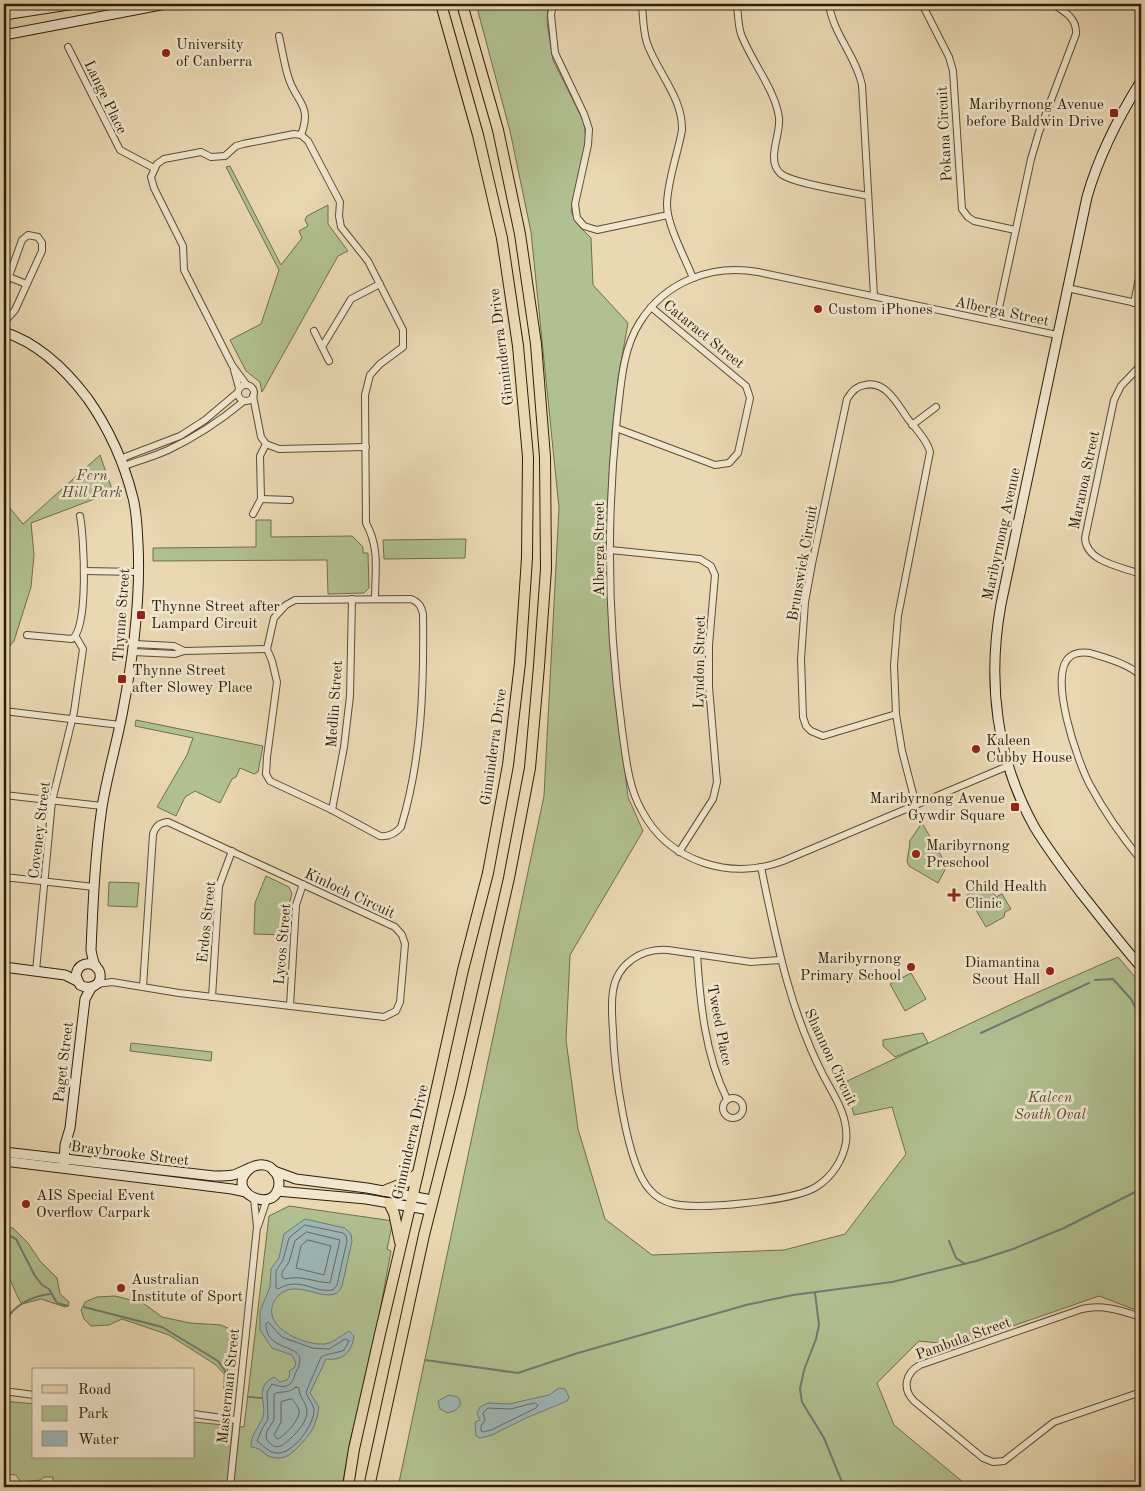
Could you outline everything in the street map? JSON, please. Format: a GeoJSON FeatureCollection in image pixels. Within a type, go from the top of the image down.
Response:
{"type":"FeatureCollection","features":[{"type":"Feature","properties":{"kind":"main road","name":"Ginninderra Drive"},"geometry":{"type":"LineString","coordinates":[[348,1487],[354,1449],[371,1372],[412,1201],[463,970],[488,873],[508,765],[520,663],[527,558],[528,456],[518,346],[502,238],[478,135],[441,4]]}},
{"type":"Feature","properties":{"kind":"main road"},"geometry":{"type":"LineString","coordinates":[[462,4],[498,130]]}},
{"type":"Feature","properties":{"kind":"main road"},"geometry":{"type":"LineString","coordinates":[[369,1487],[431,1205],[487,978],[509,878],[530,768],[540,666],[546,568],[545,457],[536,344],[520,234],[486,63],[469,4]]}},
{"type":"Feature","properties":{"kind":"main road"},"geometry":{"type":"LineString","coordinates":[[384,1191],[409,1182],[418,1173]]}},
{"type":"Feature","properties":{"kind":"main road"},"geometry":{"type":"LineString","coordinates":[[389,1203],[394,1213],[401,1245]]}},
{"type":"Feature","properties":{"kind":"street"},"geometry":{"type":"LineString","coordinates":[[4,15],[75,4]]}},
{"type":"Feature","properties":{"kind":"street"},"geometry":{"type":"LineString","coordinates":[[4,34],[166,4]]}},
{"type":"Feature","properties":{"kind":"street"},"geometry":{"type":"LineString","coordinates":[[553,4],[551,15],[555,53],[586,119],[588,129],[588,145],[575,204],[577,218],[584,226],[597,230],[668,215]]}},
{"type":"Feature","properties":{"kind":"street"},"geometry":{"type":"LineString","coordinates":[[642,4],[647,43],[677,104],[682,119],[681,135],[668,200],[668,215],[693,278]]}},
{"type":"Feature","properties":{"kind":"street"},"geometry":{"type":"LineString","coordinates":[[737,4],[742,35],[778,112],[780,128],[774,158],[778,172],[790,179],[868,196]]}},
{"type":"Feature","properties":{"kind":"street"},"geometry":{"type":"LineString","coordinates":[[829,4],[832,20],[861,81],[874,296]]}},
{"type":"Feature","properties":{"kind":"street","name":"Pokana Circuit"},"geometry":{"type":"LineString","coordinates":[[922,4],[949,57],[953,71],[962,209],[968,218],[974,221],[1015,230]]}},
{"type":"Feature","properties":{"kind":"street"},"geometry":{"type":"LineString","coordinates":[[996,322],[1037,138],[1076,34],[1076,27],[1072,17],[1053,4]]}},
{"type":"Feature","properties":{"kind":"street"},"geometry":{"type":"LineString","coordinates":[[4,28],[30,24],[46,26]]}},
{"type":"Feature","properties":{"kind":"street"},"geometry":{"type":"LineString","coordinates":[[279,36],[288,78],[305,112],[306,122],[301,135]]}},
{"type":"Feature","properties":{"kind":"street","name":"Lange Place"},"geometry":{"type":"LineString","coordinates":[[68,47],[120,150],[154,168]]}},
{"type":"Feature","properties":{"kind":"street","name":"Maribyrnong Avenue"},"geometry":{"type":"LineString","coordinates":[[1141,81],[1115,124],[1096,167],[1087,197],[1000,604],[994,663],[994,693],[999,730],[1008,766],[1024,806],[1048,848],[1096,912],[1141,967]]}},
{"type":"Feature","properties":{"kind":"street"},"geometry":{"type":"LineString","coordinates":[[366,447],[280,449],[266,444],[261,437],[253,389],[246,384],[232,365],[184,270],[183,246],[154,188],[151,177],[154,168],[160,161],[170,157],[201,152],[211,157],[225,156],[236,146],[242,144],[294,134],[301,135],[308,141],[340,202],[339,216],[341,227],[368,261],[404,330],[403,347],[380,364],[370,376],[365,395],[366,447],[366,523],[373,536],[376,551],[375,599]]}},
{"type":"Feature","properties":{"kind":"street"},"geometry":{"type":"LineString","coordinates":[[4,290],[22,240],[28,235],[36,236],[42,243],[43,249],[15,310],[4,324]]}},
{"type":"Feature","properties":{"kind":"street"},"geometry":{"type":"LineString","coordinates":[[1067,288],[1138,304],[1141,268]]}},
{"type":"Feature","properties":{"kind":"street","name":"Alberga Street"},"geometry":{"type":"LineString","coordinates":[[1008,766],[783,861],[762,868],[743,870],[714,866],[696,861],[680,852],[658,834],[647,820],[632,786],[624,745],[616,672],[611,615],[610,550],[616,428],[628,347],[640,322],[651,307],[670,290],[693,278],[720,270],[749,270],[1057,335]]}},
{"type":"Feature","properties":{"kind":"street"},"geometry":{"type":"LineString","coordinates":[[9,276],[26,284]]}},
{"type":"Feature","properties":{"kind":"street"},"geometry":{"type":"LineString","coordinates":[[322,347],[351,299],[380,284]]}},
{"type":"Feature","properties":{"kind":"street","name":"Cataract Street"},"geometry":{"type":"LineString","coordinates":[[616,428],[715,465],[729,463],[738,452],[750,398],[746,386],[651,307]]}},
{"type":"Feature","properties":{"kind":"street","name":"Thynne Street"},"geometry":{"type":"LineString","coordinates":[[4,332],[34,346],[62,370],[84,394],[98,414],[108,430],[122,462],[133,499],[137,525],[139,572],[134,648],[120,725],[102,806],[94,887],[91,950],[98,970]]}},
{"type":"Feature","properties":{"kind":"street"},"geometry":{"type":"LineString","coordinates":[[314,332],[329,361]]}},
{"type":"Feature","properties":{"kind":"street"},"geometry":{"type":"LineString","coordinates":[[232,365],[239,398],[258,415]]}},
{"type":"Feature","properties":{"kind":"street","name":"Maranoa Street"},"geometry":{"type":"LineString","coordinates":[[1141,365],[1122,386],[1114,400],[1085,538],[1088,551],[1095,557],[1141,574]]}},
{"type":"Feature","properties":{"kind":"street"},"geometry":{"type":"LineString","coordinates":[[182,439],[246,384]]}},
{"type":"Feature","properties":{"kind":"street","name":"Brunswick Circuit"},"geometry":{"type":"LineString","coordinates":[[896,714],[827,736],[811,731],[806,726],[803,717],[802,640],[805,602],[812,564],[849,396],[854,390],[868,384],[880,386],[889,394],[928,445],[930,456],[898,616],[894,665],[896,714],[904,760],[916,805]]}},
{"type":"Feature","properties":{"kind":"street"},"geometry":{"type":"LineString","coordinates":[[122,462],[126,457],[182,439],[215,424],[253,396]]}},
{"type":"Feature","properties":{"kind":"street"},"geometry":{"type":"LineString","coordinates":[[912,425],[936,407]]}},
{"type":"Feature","properties":{"kind":"street"},"geometry":{"type":"LineString","coordinates":[[254,514],[261,499],[260,456],[266,444]]}},
{"type":"Feature","properties":{"kind":"street"},"geometry":{"type":"LineString","coordinates":[[261,499],[290,500]]}},
{"type":"Feature","properties":{"kind":"street"},"geometry":{"type":"LineString","coordinates":[[27,635],[72,639],[76,637],[81,625],[84,571],[83,532],[80,516]]}},
{"type":"Feature","properties":{"kind":"street","name":"Lyndon Street"},"geometry":{"type":"LineString","coordinates":[[610,550],[700,559],[711,566],[715,576],[710,631],[709,673],[711,722],[718,776],[717,788],[710,804],[680,852]]}},
{"type":"Feature","properties":{"kind":"street"},"geometry":{"type":"LineString","coordinates":[[84,571],[139,572]]}},
{"type":"Feature","properties":{"kind":"street","name":"Medlin Street"},"geometry":{"type":"LineString","coordinates":[[332,810],[344,747],[350,696],[352,599]]}},
{"type":"Feature","properties":{"kind":"street"},"geometry":{"type":"LineString","coordinates":[[375,599],[411,599],[421,606],[423,614],[424,676],[420,726],[405,815],[401,827],[388,837],[380,836],[332,810],[278,786],[270,781],[266,774],[276,682],[272,661],[267,649],[274,618],[286,605],[295,600],[375,599]]}},
{"type":"Feature","properties":{"kind":"street","name":"Coveney Street"},"geometry":{"type":"LineString","coordinates":[[36,971],[52,801],[72,719],[83,649],[76,637]]}},
{"type":"Feature","properties":{"kind":"street"},"geometry":{"type":"LineString","coordinates":[[134,648],[174,646],[184,651],[267,649]]}},
{"type":"Feature","properties":{"kind":"street"},"geometry":{"type":"LineString","coordinates":[[1141,676],[1128,667],[1083,652],[1071,656],[1064,664],[1062,670],[1066,716],[1082,770],[1103,808],[1141,860]]}},
{"type":"Feature","properties":{"kind":"street"},"geometry":{"type":"LineString","coordinates":[[4,711],[120,725]]}},
{"type":"Feature","properties":{"kind":"street"},"geometry":{"type":"LineString","coordinates":[[4,795],[102,806]]}},
{"type":"Feature","properties":{"kind":"street","name":"Kinloch Circuit"},"geometry":{"type":"LineString","coordinates":[[94,986],[112,982],[143,987],[212,997],[384,1017],[396,1011],[400,1002],[405,944],[402,935],[395,927],[168,822],[161,823],[155,828],[153,834],[143,987]]}},
{"type":"Feature","properties":{"kind":"street","name":"Erdos Street"},"geometry":{"type":"LineString","coordinates":[[212,997],[219,886],[232,851]]}},
{"type":"Feature","properties":{"kind":"street","name":"Shannon Circuit"},"geometry":{"type":"LineString","coordinates":[[762,868],[780,960],[790,996],[804,1032],[843,1113],[846,1135],[842,1156],[836,1168],[826,1179],[815,1188],[802,1194],[739,1203],[683,1205],[672,1203],[656,1196],[647,1188],[639,1172],[628,1134],[616,1076],[612,996],[619,972],[637,955],[661,949],[751,962],[780,960]]}},
{"type":"Feature","properties":{"kind":"street"},"geometry":{"type":"LineString","coordinates":[[4,877],[94,887]]}},
{"type":"Feature","properties":{"kind":"street","name":"Lycos Street"},"geometry":{"type":"LineString","coordinates":[[290,1006],[296,905],[302,884]]}},
{"type":"Feature","properties":{"kind":"street","name":"Thynne Street"},"geometry":{"type":"LineString","coordinates":[[80,967],[91,950]]}},
{"type":"Feature","properties":{"kind":"street","name":"Tweed Place"},"geometry":{"type":"LineString","coordinates":[[697,954],[700,994],[706,1032],[716,1071],[727,1099]]}},
{"type":"Feature","properties":{"kind":"street"},"geometry":{"type":"LineString","coordinates":[[4,967],[65,975],[86,988],[94,986],[98,970],[87,964],[65,975]]}},
{"type":"Feature","properties":{"kind":"street"},"geometry":{"type":"LineString","coordinates":[[78,983],[76,976],[80,967]]}},
{"type":"Feature","properties":{"kind":"street","name":"Kinloch Circuit"},"geometry":{"type":"LineString","coordinates":[[98,970],[112,982]]}},
{"type":"Feature","properties":{"kind":"street","name":"Paget Street"},"geometry":{"type":"LineString","coordinates":[[65,1168],[84,1000],[78,983]]}},
{"type":"Feature","properties":{"kind":"street","name":"Paget Street"},"geometry":{"type":"LineString","coordinates":[[84,1000],[94,986]]}},
{"type":"Feature","properties":{"kind":"street","name":"Braybrooke Street"},"geometry":{"type":"LineString","coordinates":[[4,1152],[214,1176],[234,1175],[252,1167]]}},
{"type":"Feature","properties":{"kind":"street","name":"Braybrooke Street"},"geometry":{"type":"LineString","coordinates":[[4,1161],[246,1192]]}},
{"type":"Feature","properties":{"kind":"street"},"geometry":{"type":"LineString","coordinates":[[274,1170],[279,1181],[277,1190],[268,1199],[254,1199],[246,1192],[244,1178],[246,1172],[252,1167],[263,1165],[296,1179],[384,1191],[412,1201],[431,1205]]}},
{"type":"Feature","properties":{"kind":"street"},"geometry":{"type":"LineString","coordinates":[[277,1190],[389,1203],[412,1201]]}},
{"type":"Feature","properties":{"kind":"street","name":"Masterman Street"},"geometry":{"type":"LineString","coordinates":[[254,1199],[258,1227]]}},
{"type":"Feature","properties":{"kind":"street","name":"Masterman Street"},"geometry":{"type":"LineString","coordinates":[[230,1487],[258,1227],[268,1199]]}},
{"type":"Feature","properties":{"kind":"street","name":"Pambula Street"},"geometry":{"type":"LineString","coordinates":[[1141,1317],[1105,1307],[1082,1309],[917,1367],[909,1374],[906,1387],[909,1396],[914,1401],[983,1458],[997,1463],[1007,1460],[1054,1422],[1141,1392]]}},
{"type":"Feature","properties":{"kind":"street"},"geometry":{"type":"LineString","coordinates":[[1141,1331],[1141,1338]]}},
{"type":"Feature","properties":{"kind":"street"},"geometry":{"type":"LineString","coordinates":[[4,1391],[32,1395]]}},
{"type":"Feature","properties":{"kind":"street"},"geometry":{"type":"LineString","coordinates":[[195,1414],[236,1420]]}},
{"type":"Feature","properties":{"kind":"green space","name":"Kaleen South Oval"},"geometry":{"type":"Polygon","coordinates":[[[476,4],[548,4],[547,22],[553,60],[584,122],[586,140],[571,212],[579,226],[591,238],[593,285],[628,323],[618,379],[612,432],[607,523],[626,781],[628,797],[643,831],[570,955],[566,1040],[578,1129],[605,1219],[652,1255],[784,1250],[845,1234],[906,1154],[892,1107],[854,1115],[845,1082],[1027,997],[1118,957],[1141,984],[1141,1007],[1139,1009],[1141,1012],[1141,1307],[1133,1309],[1099,1296],[958,1345],[919,1341],[877,1383],[894,1425],[969,1487],[421,1487],[421,1484],[398,1487],[544,796],[559,508],[531,232],[510,131],[476,4]]]}},
{"type":"Feature","properties":{"kind":"green space"},"geometry":{"type":"Polygon","coordinates":[[[230,166],[281,265],[302,238],[299,231],[308,226],[305,220],[307,216],[328,205],[328,224],[348,251],[338,256],[262,392],[260,382],[246,371],[230,340],[261,324],[279,270],[226,167],[230,166]]]}},
{"type":"Feature","properties":{"kind":"green space","name":"Fern Hill Park"},"geometry":{"type":"Polygon","coordinates":[[[100,455],[113,492],[31,523],[34,555],[31,587],[14,641],[4,653],[4,501],[23,524],[100,455]]]}},
{"type":"Feature","properties":{"kind":"green space"},"geometry":{"type":"Polygon","coordinates":[[[256,520],[271,520],[271,537],[352,536],[363,547],[363,553],[368,553],[369,588],[364,593],[328,594],[327,560],[153,561],[153,548],[256,547],[256,520]]]}},
{"type":"Feature","properties":{"kind":"green space"},"geometry":{"type":"Polygon","coordinates":[[[466,539],[465,558],[384,559],[383,540],[466,539]]]}},
{"type":"Feature","properties":{"kind":"green space"},"geometry":{"type":"Polygon","coordinates":[[[136,720],[263,746],[258,772],[254,774],[240,768],[220,803],[195,791],[185,797],[176,816],[157,807],[187,755],[193,738],[135,726],[136,720]]]}},
{"type":"Feature","properties":{"kind":"green space","name":"Maribyrnong Preschool"},"geometry":{"type":"Polygon","coordinates":[[[922,823],[947,866],[938,883],[909,866],[907,861],[909,842],[922,823]]]}},
{"type":"Feature","properties":{"kind":"green space"},"geometry":{"type":"Polygon","coordinates":[[[266,876],[289,887],[292,894],[287,911],[285,935],[254,934],[255,903],[266,876]]]}},
{"type":"Feature","properties":{"kind":"green space"},"geometry":{"type":"Polygon","coordinates":[[[109,882],[139,883],[137,907],[108,906],[109,882]]]}},
{"type":"Feature","properties":{"kind":"green space"},"geometry":{"type":"Polygon","coordinates":[[[988,883],[996,897],[1002,894],[1011,909],[1005,912],[1004,917],[986,927],[967,895],[988,883]]]}},
{"type":"Feature","properties":{"kind":"green space"},"geometry":{"type":"Polygon","coordinates":[[[911,973],[926,999],[905,1011],[890,984],[911,973]]]}},
{"type":"Feature","properties":{"kind":"green space"},"geometry":{"type":"Polygon","coordinates":[[[923,1033],[928,1043],[895,1057],[883,1046],[883,1040],[923,1033]]]}},
{"type":"Feature","properties":{"kind":"green space"},"geometry":{"type":"Polygon","coordinates":[[[131,1043],[212,1052],[211,1061],[130,1051],[131,1043]]]}},
{"type":"Feature","properties":{"kind":"green space"},"geometry":{"type":"Polygon","coordinates":[[[289,1206],[393,1221],[387,1249],[391,1251],[374,1343],[350,1442],[342,1487],[52,1487],[53,1477],[21,1482],[16,1475],[4,1474],[4,1401],[32,1404],[32,1458],[195,1458],[195,1422],[244,1427],[269,1216],[289,1206]]]}},
{"type":"Feature","properties":{"kind":"green space"},"geometry":{"type":"Polygon","coordinates":[[[4,1228],[13,1228],[28,1243],[40,1261],[57,1278],[60,1294],[69,1302],[68,1306],[65,1307],[41,1299],[22,1304],[4,1271],[4,1228]]]}},
{"type":"Feature","properties":{"kind":"green space"},"geometry":{"type":"Polygon","coordinates":[[[115,1296],[143,1303],[162,1317],[190,1323],[221,1325],[232,1330],[227,1374],[225,1375],[216,1365],[169,1335],[122,1319],[109,1325],[91,1326],[84,1319],[81,1310],[85,1302],[97,1297],[115,1296]]]}},
{"type":"Feature","properties":{"kind":"water"},"geometry":{"type":"Polygon","coordinates":[[[305,1219],[345,1228],[351,1234],[352,1241],[342,1286],[331,1295],[305,1290],[287,1290],[279,1295],[273,1305],[272,1315],[276,1323],[284,1331],[293,1337],[315,1344],[325,1344],[334,1341],[349,1331],[354,1336],[351,1347],[346,1354],[342,1357],[326,1359],[310,1393],[319,1407],[315,1424],[310,1433],[291,1454],[282,1458],[275,1458],[251,1447],[252,1440],[264,1414],[262,1392],[267,1381],[274,1377],[280,1382],[287,1380],[290,1375],[289,1371],[294,1368],[296,1363],[292,1355],[272,1348],[260,1330],[260,1311],[270,1287],[271,1269],[279,1258],[284,1234],[305,1219]]]}},
{"type":"Feature","properties":{"kind":"water"},"geometry":{"type":"Polygon","coordinates":[[[559,1388],[565,1389],[569,1397],[567,1401],[492,1435],[480,1438],[476,1436],[475,1422],[480,1420],[477,1414],[480,1407],[488,1403],[509,1404],[549,1395],[559,1388]]]}},
{"type":"Feature","properties":{"kind":"water"},"geometry":{"type":"Polygon","coordinates":[[[449,1395],[458,1397],[461,1404],[456,1410],[448,1413],[440,1409],[438,1401],[449,1395]]]}},
{"type":"Feature","properties":{"kind":"waterway"},"geometry":{"type":"LineString","coordinates":[[1095,980],[1113,979],[1131,999],[1141,1016]]}},
{"type":"Feature","properties":{"kind":"waterway"},"geometry":{"type":"LineString","coordinates":[[981,1033],[1089,983]]}},
{"type":"Feature","properties":{"kind":"waterway"},"geometry":{"type":"LineString","coordinates":[[425,1360],[518,1373],[578,1353],[746,1305],[793,1295],[892,1282],[976,1261],[1013,1249],[1064,1228],[1141,1189]]}},
{"type":"Feature","properties":{"kind":"waterway"},"geometry":{"type":"LineString","coordinates":[[4,1237],[10,1236],[16,1239],[35,1276],[42,1285],[49,1289],[57,1303],[68,1306]]}},
{"type":"Feature","properties":{"kind":"waterway"},"geometry":{"type":"LineString","coordinates":[[949,1241],[956,1258],[965,1264]]}},
{"type":"Feature","properties":{"kind":"waterway"},"geometry":{"type":"LineString","coordinates":[[815,1293],[819,1325],[816,1339],[804,1370],[800,1389],[802,1402],[824,1438],[844,1487]]}},
{"type":"Feature","properties":{"kind":"waterway"},"geometry":{"type":"LineString","coordinates":[[4,1323],[12,1312],[23,1303],[36,1297],[50,1294]]}},
{"type":"Feature","properties":{"kind":"waterway"},"geometry":{"type":"LineString","coordinates":[[84,1307],[162,1327],[218,1361],[225,1371],[224,1391],[227,1394]]}},
{"type":"Feature","properties":{"kind":"waterway"},"geometry":{"type":"LineString","coordinates":[[249,1397],[262,1398]]}},
{"type":"Feature","properties":{"kind":"place","name":"University of Canberra"},"geometry":{"type":"Point","coordinates":[166,53]}},
{"type":"Feature","properties":{"kind":"place","name":"Maribyrnong Avenue before Baldwin Drive"},"geometry":{"type":"Point","coordinates":[1114,113]}},
{"type":"Feature","properties":{"kind":"place","name":"Custom iPhones"},"geometry":{"type":"Point","coordinates":[818,309]}},
{"type":"Feature","properties":{"kind":"place","name":"Thynne Street after Lampard Circuit"},"geometry":{"type":"Point","coordinates":[141,615]}},
{"type":"Feature","properties":{"kind":"place","name":"Thynne Street after Slowey Place"},"geometry":{"type":"Point","coordinates":[122,679]}},
{"type":"Feature","properties":{"kind":"place","name":"Kaleen Cubby House"},"geometry":{"type":"Point","coordinates":[976,749]}},
{"type":"Feature","properties":{"kind":"place","name":"Maribyrnong Avenue Gywdir Square"},"geometry":{"type":"Point","coordinates":[1015,807]}},
{"type":"Feature","properties":{"kind":"place","name":"Maribyrnong Preschool"},"geometry":{"type":"Point","coordinates":[916,854]}},
{"type":"Feature","properties":{"kind":"place","name":"Child Health Clinic"},"geometry":{"type":"Point","coordinates":[954,895]}},
{"type":"Feature","properties":{"kind":"place","name":"Maribyrnong Primary School"},"geometry":{"type":"Point","coordinates":[911,967]}},
{"type":"Feature","properties":{"kind":"place","name":"Diamantina Scout Hall"},"geometry":{"type":"Point","coordinates":[1050,971]}},
{"type":"Feature","properties":{"kind":"place","name":"AIS Special Event Overflow Carpark"},"geometry":{"type":"Point","coordinates":[26,1204]}},
{"type":"Feature","properties":{"kind":"place","name":"Australian Institute of Sport"},"geometry":{"type":"Point","coordinates":[121,1288]}}]}
